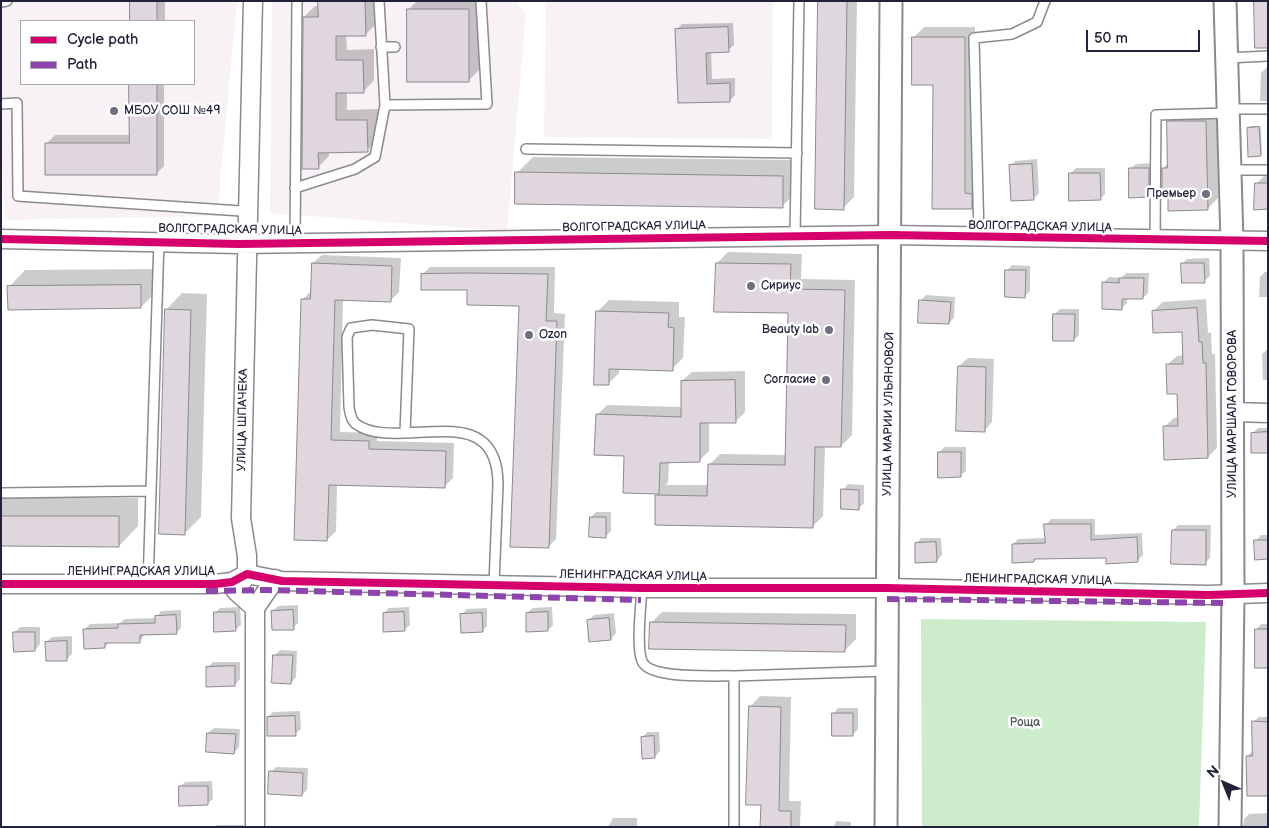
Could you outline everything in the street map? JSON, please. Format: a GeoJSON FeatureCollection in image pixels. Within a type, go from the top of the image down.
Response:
{"type":"FeatureCollection","features":[{"type":"Feature","properties":{"kind":"street","name":"УЛИЦА ШПАЧЕКА"},"geometry":{"type":"LineString","coordinates":[[253,1],[241,518],[247,556],[246,574],[236,591],[255,608]]}},
{"type":"Feature","properties":{"kind":"street","name":"УЛИЦА МАРИИ УЛЬЯНОВОЙ"},"geometry":{"type":"LineString","coordinates":[[886,827],[890,1]]}},
{"type":"Feature","properties":{"kind":"street","name":"УЛИЦА МАРШАЛА ГОВОРОВА"},"geometry":{"type":"LineString","coordinates":[[1225,1],[1232,241],[1233,595],[1230,827]]}},
{"type":"Feature","properties":{"kind":"street","name":"ВОЛГОГРАДСКАЯ УЛИЦА"},"geometry":{"type":"LineString","coordinates":[[1,238],[246,244],[795,236],[1268,241]]}},
{"type":"Feature","properties":{"kind":"street"},"geometry":{"type":"LineString","coordinates":[[1233,412],[1268,413]]}},
{"type":"Feature","properties":{"kind":"street","name":"ЛЕНИНГРАДСКАЯ УЛИЦА"},"geometry":{"type":"LineString","coordinates":[[1,584],[148,585],[224,583],[232,582],[246,574],[275,579],[642,588],[887,588],[1233,595],[1268,593]]}},
{"type":"Feature","properties":{"kind":"street"},"geometry":{"type":"LineString","coordinates":[[255,827],[255,608],[275,579]]}},
{"type":"Feature","properties":{"kind":"lane"},"geometry":{"type":"LineString","coordinates":[[1,2],[7,1]]}},
{"type":"Feature","properties":{"kind":"lane"},"geometry":{"type":"LineString","coordinates":[[294,243],[297,1]]}},
{"type":"Feature","properties":{"kind":"lane"},"geometry":{"type":"LineString","coordinates":[[295,188],[355,169],[375,157],[385,105],[379,1]]}},
{"type":"Feature","properties":{"kind":"lane"},"geometry":{"type":"LineString","coordinates":[[385,105],[487,104],[481,1]]}},
{"type":"Feature","properties":{"kind":"lane"},"geometry":{"type":"LineString","coordinates":[[795,236],[799,1]]}},
{"type":"Feature","properties":{"kind":"lane"},"geometry":{"type":"LineString","coordinates":[[979,237],[974,38],[1012,34],[1037,22],[1045,1]]}},
{"type":"Feature","properties":{"kind":"lane"},"geometry":{"type":"LineString","coordinates":[[381,47],[396,47]]}},
{"type":"Feature","properties":{"kind":"lane"},"geometry":{"type":"LineString","coordinates":[[1227,58],[1268,56]]}},
{"type":"Feature","properties":{"kind":"lane"},"geometry":{"type":"LineString","coordinates":[[1,104],[17,103],[18,196],[241,211]]}},
{"type":"Feature","properties":{"kind":"lane"},"geometry":{"type":"LineString","coordinates":[[1155,240],[1156,115],[1268,109]]}},
{"type":"Feature","properties":{"kind":"lane"},"geometry":{"type":"LineString","coordinates":[[526,149],[797,153]]}},
{"type":"Feature","properties":{"kind":"lane"},"geometry":{"type":"LineString","coordinates":[[1231,170],[1268,170]]}},
{"type":"Feature","properties":{"kind":"lane"},"geometry":{"type":"LineString","coordinates":[[148,585],[158,241]]}},
{"type":"Feature","properties":{"kind":"lane"},"geometry":{"type":"LineString","coordinates":[[405,433],[408,329],[372,325],[351,328],[347,338],[350,416],[355,424],[373,431],[405,433],[470,435],[480,440],[493,456],[498,470],[494,584]]}},
{"type":"Feature","properties":{"kind":"lane"},"geometry":{"type":"LineString","coordinates":[[1,493],[151,491]]}},
{"type":"Feature","properties":{"kind":"lane"},"geometry":{"type":"LineString","coordinates":[[642,588],[640,635],[642,661],[654,672],[734,676],[887,671]]}},
{"type":"Feature","properties":{"kind":"lane"},"geometry":{"type":"LineString","coordinates":[[734,676],[734,827]]}},
{"type":"Feature","properties":{"kind":"shaded area","name":"МБОУ СОШ №49"},"geometry":{"type":"Polygon","coordinates":[[[9,1],[237,1],[217,216],[5,220],[1,138],[1,3],[9,1]]]}},
{"type":"Feature","properties":{"kind":"shaded area"},"geometry":{"type":"Polygon","coordinates":[[[272,1],[515,1],[526,14],[507,231],[270,213],[272,1]]]}},
{"type":"Feature","properties":{"kind":"shaded area"},"geometry":{"type":"Polygon","coordinates":[[[546,1],[773,1],[772,139],[544,137],[546,1]]]}},
{"type":"Feature","properties":{"kind":"green space","name":"Роща"},"geometry":{"type":"Polygon","coordinates":[[[921,619],[1206,622],[1199,827],[922,827],[921,619]]]}},
{"type":"Feature","properties":{"kind":"building"},"geometry":{"type":"Polygon","coordinates":[[[130,1],[157,1],[157,20],[130,20],[130,1]]]}},
{"type":"Feature","properties":{"kind":"building"},"geometry":{"type":"Polygon","coordinates":[[[318,1],[365,1],[366,36],[336,36],[336,60],[363,60],[364,93],[336,93],[336,120],[367,120],[368,152],[318,153],[319,169],[302,169],[303,17],[318,17],[318,1]]]}},
{"type":"Feature","properties":{"kind":"building"},"geometry":{"type":"Polygon","coordinates":[[[818,1],[847,1],[844,210],[815,209],[818,1]]]}},
{"type":"Feature","properties":{"kind":"building"},"geometry":{"type":"Polygon","coordinates":[[[1254,1],[1268,1],[1268,48],[1255,48],[1254,1]]]}},
{"type":"Feature","properties":{"kind":"building"},"geometry":{"type":"Polygon","coordinates":[[[407,9],[469,9],[469,82],[407,82],[407,9]]]}},
{"type":"Feature","properties":{"kind":"building"},"geometry":{"type":"Polygon","coordinates":[[[728,27],[729,52],[706,53],[707,84],[730,83],[730,102],[678,103],[675,29],[728,27]]]}},
{"type":"Feature","properties":{"kind":"building"},"geometry":{"type":"Polygon","coordinates":[[[912,37],[965,37],[965,193],[972,194],[972,209],[932,209],[933,85],[912,85],[912,37]]]}},
{"type":"Feature","properties":{"kind":"building"},"geometry":{"type":"Polygon","coordinates":[[[129,85],[157,85],[157,175],[45,175],[45,143],[129,143],[129,85]]]}},
{"type":"Feature","properties":{"kind":"building"},"geometry":{"type":"Polygon","coordinates":[[[1167,121],[1206,121],[1208,210],[1168,211],[1168,197],[1162,197],[1162,168],[1167,168],[1167,121]]]}},
{"type":"Feature","properties":{"kind":"building"},"geometry":{"type":"Polygon","coordinates":[[[1259,127],[1261,156],[1248,157],[1247,128],[1259,127]]]}},
{"type":"Feature","properties":{"kind":"building"},"geometry":{"type":"Polygon","coordinates":[[[1032,164],[1034,200],[1011,201],[1009,165],[1032,164]]]}},
{"type":"Feature","properties":{"kind":"building"},"geometry":{"type":"Polygon","coordinates":[[[1129,168],[1149,168],[1149,197],[1129,198],[1129,168]]]}},
{"type":"Feature","properties":{"kind":"building"},"geometry":{"type":"Polygon","coordinates":[[[515,172],[783,176],[783,208],[515,204],[515,172]]]}},
{"type":"Feature","properties":{"kind":"building"},"geometry":{"type":"Polygon","coordinates":[[[1069,173],[1100,173],[1101,200],[1069,201],[1069,173]]]}},
{"type":"Feature","properties":{"kind":"building"},"geometry":{"type":"Polygon","coordinates":[[[1255,183],[1268,183],[1268,209],[1254,210],[1255,183]]]}},
{"type":"Feature","properties":{"kind":"building"},"geometry":{"type":"Polygon","coordinates":[[[312,263],[392,266],[391,302],[335,300],[331,440],[369,441],[369,449],[446,451],[445,488],[329,485],[327,541],[294,540],[301,299],[310,299],[312,263]]]}},
{"type":"Feature","properties":{"kind":"building"},"geometry":{"type":"Polygon","coordinates":[[[716,263],[791,264],[790,289],[845,290],[841,447],[815,447],[813,528],[655,525],[655,495],[707,496],[708,464],[785,465],[788,313],[714,312],[716,263]]]}},
{"type":"Feature","properties":{"kind":"building"},"geometry":{"type":"Polygon","coordinates":[[[1181,263],[1204,263],[1205,283],[1182,283],[1181,263]]]}},
{"type":"Feature","properties":{"kind":"building"},"geometry":{"type":"Polygon","coordinates":[[[1005,270],[1026,270],[1025,298],[1005,297],[1005,270]]]}},
{"type":"Feature","properties":{"kind":"building"},"geometry":{"type":"Polygon","coordinates":[[[421,274],[548,274],[546,321],[557,321],[549,548],[510,547],[519,306],[467,305],[467,290],[421,290],[421,274]]]}},
{"type":"Feature","properties":{"kind":"building"},"geometry":{"type":"Polygon","coordinates":[[[1119,278],[1144,278],[1143,299],[1122,299],[1122,310],[1102,309],[1102,282],[1119,283],[1119,278]]]}},
{"type":"Feature","properties":{"kind":"building"},"geometry":{"type":"Polygon","coordinates":[[[141,285],[141,308],[8,310],[7,286],[141,285]]]}},
{"type":"Feature","properties":{"kind":"building"},"geometry":{"type":"Polygon","coordinates":[[[919,300],[951,302],[949,324],[918,323],[919,300]]]}},
{"type":"Feature","properties":{"kind":"building"},"geometry":{"type":"Polygon","coordinates":[[[1197,308],[1199,342],[1202,342],[1203,363],[1206,363],[1208,458],[1164,460],[1163,426],[1178,426],[1177,394],[1167,394],[1166,364],[1183,364],[1182,332],[1153,333],[1152,311],[1197,308]]]}},
{"type":"Feature","properties":{"kind":"building"},"geometry":{"type":"Polygon","coordinates":[[[165,309],[191,310],[185,535],[159,534],[165,309]]]}},
{"type":"Feature","properties":{"kind":"building"},"geometry":{"type":"Polygon","coordinates":[[[596,311],[669,313],[668,327],[674,328],[673,371],[609,369],[609,385],[594,385],[596,311]]]}},
{"type":"Feature","properties":{"kind":"building"},"geometry":{"type":"Polygon","coordinates":[[[1053,314],[1075,314],[1074,341],[1053,341],[1053,314]]]}},
{"type":"Feature","properties":{"kind":"building"},"geometry":{"type":"Polygon","coordinates":[[[958,366],[986,367],[985,432],[956,431],[958,366]]]}},
{"type":"Feature","properties":{"kind":"building"},"geometry":{"type":"Polygon","coordinates":[[[735,380],[736,423],[700,423],[700,462],[660,463],[659,494],[623,493],[624,456],[594,455],[596,414],[681,417],[681,381],[735,380]]]}},
{"type":"Feature","properties":{"kind":"building"},"geometry":{"type":"Polygon","coordinates":[[[1268,432],[1268,453],[1251,453],[1251,433],[1268,432]]]}},
{"type":"Feature","properties":{"kind":"building"},"geometry":{"type":"Polygon","coordinates":[[[938,452],[961,452],[961,477],[938,478],[938,452]]]}},
{"type":"Feature","properties":{"kind":"building"},"geometry":{"type":"Polygon","coordinates":[[[841,489],[859,490],[859,510],[841,509],[841,489]]]}},
{"type":"Feature","properties":{"kind":"building"},"geometry":{"type":"Polygon","coordinates":[[[1,516],[119,516],[119,547],[1,546],[1,516]]]}},
{"type":"Feature","properties":{"kind":"building"},"geometry":{"type":"Polygon","coordinates":[[[590,517],[606,517],[606,538],[589,537],[590,517]]]}},
{"type":"Feature","properties":{"kind":"building"},"geometry":{"type":"Polygon","coordinates":[[[1044,524],[1091,524],[1091,540],[1137,537],[1138,562],[1106,564],[1106,558],[1034,559],[1034,562],[1012,563],[1012,544],[1045,543],[1044,524]]]}},
{"type":"Feature","properties":{"kind":"building"},"geometry":{"type":"Polygon","coordinates":[[[1172,530],[1206,530],[1206,565],[1171,564],[1172,530]]]}},
{"type":"Feature","properties":{"kind":"building"},"geometry":{"type":"Polygon","coordinates":[[[1254,540],[1268,540],[1268,559],[1255,560],[1254,540]]]}},
{"type":"Feature","properties":{"kind":"building"},"geometry":{"type":"Polygon","coordinates":[[[936,542],[937,562],[915,563],[915,543],[936,542]]]}},
{"type":"Feature","properties":{"kind":"building"},"geometry":{"type":"Polygon","coordinates":[[[293,610],[294,630],[272,630],[271,611],[293,610]]]}},
{"type":"Feature","properties":{"kind":"building"},"geometry":{"type":"Polygon","coordinates":[[[214,612],[235,612],[236,631],[214,632],[214,612]]]}},
{"type":"Feature","properties":{"kind":"building"},"geometry":{"type":"Polygon","coordinates":[[[404,612],[405,631],[383,632],[383,613],[404,612]]]}},
{"type":"Feature","properties":{"kind":"building"},"geometry":{"type":"Polygon","coordinates":[[[548,612],[548,631],[526,632],[526,613],[548,612]]]}},
{"type":"Feature","properties":{"kind":"building"},"geometry":{"type":"Polygon","coordinates":[[[482,613],[483,632],[461,633],[460,614],[482,613]]]}},
{"type":"Feature","properties":{"kind":"building"},"geometry":{"type":"Polygon","coordinates":[[[176,615],[177,634],[140,635],[140,643],[105,643],[105,648],[84,649],[83,629],[118,628],[118,624],[155,623],[155,616],[176,615]]]}},
{"type":"Feature","properties":{"kind":"building"},"geometry":{"type":"Polygon","coordinates":[[[609,618],[611,640],[589,642],[587,620],[609,618]]]}},
{"type":"Feature","properties":{"kind":"building"},"geometry":{"type":"Polygon","coordinates":[[[650,622],[846,625],[845,652],[649,649],[650,622]]]}},
{"type":"Feature","properties":{"kind":"building"},"geometry":{"type":"Polygon","coordinates":[[[1255,629],[1268,629],[1268,668],[1255,668],[1255,629]]]}},
{"type":"Feature","properties":{"kind":"building"},"geometry":{"type":"Polygon","coordinates":[[[13,632],[35,632],[35,651],[14,652],[13,632]]]}},
{"type":"Feature","properties":{"kind":"building"},"geometry":{"type":"Polygon","coordinates":[[[67,641],[67,661],[46,661],[45,642],[67,641]]]}},
{"type":"Feature","properties":{"kind":"building"},"geometry":{"type":"Polygon","coordinates":[[[273,655],[293,655],[291,684],[272,683],[273,655]]]}},
{"type":"Feature","properties":{"kind":"building"},"geometry":{"type":"Polygon","coordinates":[[[235,666],[235,686],[206,687],[206,667],[235,666]]]}},
{"type":"Feature","properties":{"kind":"building"},"geometry":{"type":"Polygon","coordinates":[[[749,706],[781,707],[779,811],[791,811],[791,827],[760,827],[761,805],[746,805],[749,706]]]}},
{"type":"Feature","properties":{"kind":"building"},"geometry":{"type":"Polygon","coordinates":[[[832,713],[853,713],[853,736],[832,736],[832,713]]]}},
{"type":"Feature","properties":{"kind":"building"},"geometry":{"type":"Polygon","coordinates":[[[295,716],[296,736],[267,736],[267,717],[295,716]]]}},
{"type":"Feature","properties":{"kind":"building"},"geometry":{"type":"Polygon","coordinates":[[[1252,721],[1268,722],[1268,796],[1247,796],[1246,756],[1252,756],[1252,721]]]}},
{"type":"Feature","properties":{"kind":"building"},"geometry":{"type":"Polygon","coordinates":[[[207,733],[236,734],[234,754],[206,752],[207,733]]]}},
{"type":"Feature","properties":{"kind":"building"},"geometry":{"type":"Polygon","coordinates":[[[654,736],[655,758],[642,759],[641,737],[654,736]]]}},
{"type":"Feature","properties":{"kind":"building"},"geometry":{"type":"Polygon","coordinates":[[[269,771],[303,773],[302,796],[268,794],[269,771]]]}},
{"type":"Feature","properties":{"kind":"building"},"geometry":{"type":"Polygon","coordinates":[[[179,786],[208,786],[208,805],[179,806],[179,786]]]}},
{"type":"Feature","properties":{"kind":"marked path"},"geometry":{"type":"LineString","coordinates":[[206,591],[267,590],[641,600]]}},
{"type":"Feature","properties":{"kind":"marked path"},"geometry":{"type":"LineString","coordinates":[[887,599],[1224,603]]}},
{"type":"Feature","properties":{"kind":"cycle path"},"geometry":{"type":"LineString","coordinates":[[1,239],[239,244],[890,235],[1268,241]]}},
{"type":"Feature","properties":{"kind":"cycle path"},"geometry":{"type":"LineString","coordinates":[[1,584],[215,584],[232,582],[247,574],[282,581],[642,588],[887,588],[1208,595],[1268,593]]}},
{"type":"Feature","properties":{"kind":"place","name":"МБОУ СОШ №49"},"geometry":{"type":"Point","coordinates":[114,111]}},
{"type":"Feature","properties":{"kind":"place","name":"Премьер"},"geometry":{"type":"Point","coordinates":[1206,194]}},
{"type":"Feature","properties":{"kind":"place","name":"Сириус"},"geometry":{"type":"Point","coordinates":[751,286]}},
{"type":"Feature","properties":{"kind":"place","name":"Beauty lab"},"geometry":{"type":"Point","coordinates":[829,330]}},
{"type":"Feature","properties":{"kind":"place","name":"Ozon"},"geometry":{"type":"Point","coordinates":[529,335]}},
{"type":"Feature","properties":{"kind":"place","name":"Согласие"},"geometry":{"type":"Point","coordinates":[826,380]}}]}
